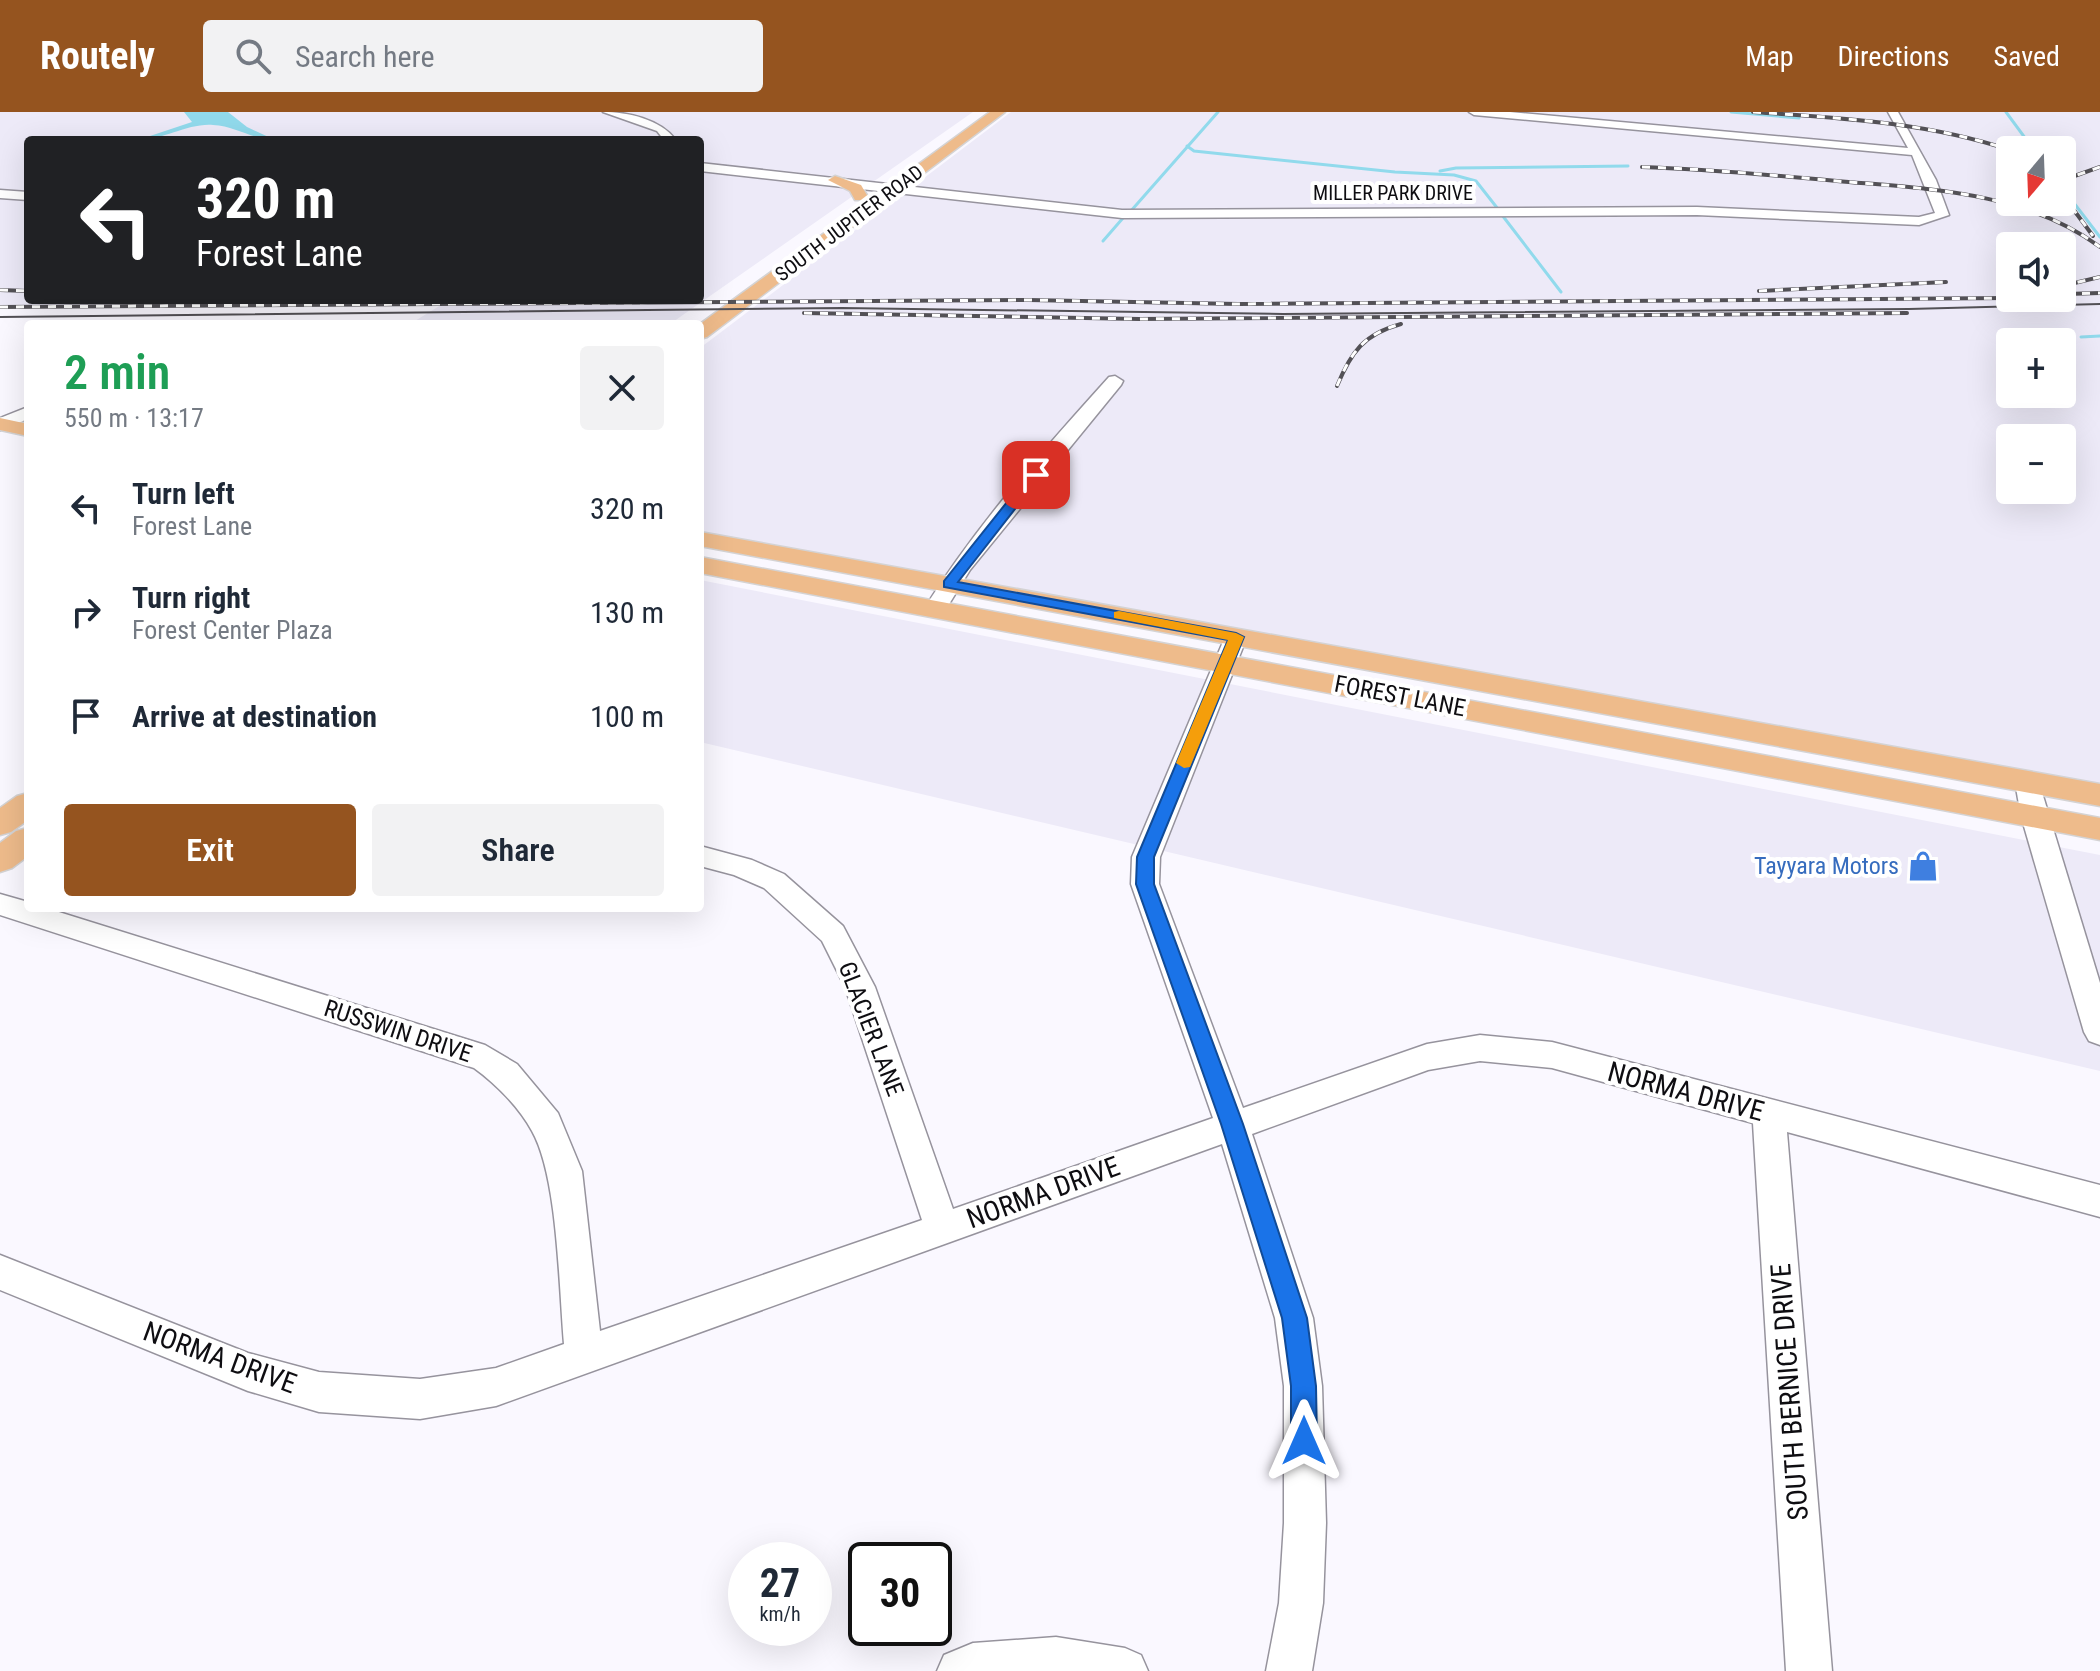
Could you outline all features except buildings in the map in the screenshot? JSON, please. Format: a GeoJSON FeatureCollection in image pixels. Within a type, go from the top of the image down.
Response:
{"type":"FeatureCollection","features":[{"type":"Feature","properties":{"kind":"main road","name":"SOUTH JUPITER ROAD"},"geometry":{"type":"LineString","coordinates":[[691,320],[965,123],[998,112]]}},
{"type":"Feature","properties":{"kind":"main road","name":"SOUTH JUPITER ROAD"},"geometry":{"type":"LineString","coordinates":[[704,330],[896,187],[981,118]]}},
{"type":"Feature","properties":{"kind":"main road"},"geometry":{"type":"LineString","coordinates":[[835,180],[856,188],[860,197]]}},
{"type":"Feature","properties":{"kind":"main road"},"geometry":{"type":"LineString","coordinates":[[791,248],[811,251]]}},
{"type":"Feature","properties":{"kind":"main road"},"geometry":{"type":"LineString","coordinates":[[1,419],[24,411]]}},
{"type":"Feature","properties":{"kind":"main road"},"geometry":{"type":"LineString","coordinates":[[1,419],[24,428]]}},
{"type":"Feature","properties":{"kind":"main road","name":"FOREST LANE"},"geometry":{"type":"LineString","coordinates":[[704,540],[948,584],[1577,730],[2100,829]]}},
{"type":"Feature","properties":{"kind":"main road","name":"FOREST LANE"},"geometry":{"type":"LineString","coordinates":[[704,566],[935,609],[1578,699],[2100,795]]}},
{"type":"Feature","properties":{"kind":"main road"},"geometry":{"type":"LineString","coordinates":[[1577,730],[1578,699]]}},
{"type":"Feature","properties":{"kind":"main road"},"geometry":{"type":"LineString","coordinates":[[0,824],[24,807]]}},
{"type":"Feature","properties":{"kind":"main road"},"geometry":{"type":"LineString","coordinates":[[0,860],[24,842]]}},
{"type":"Feature","properties":{"kind":"street"},"geometry":{"type":"LineString","coordinates":[[608,112],[661,129],[667,136]]}},
{"type":"Feature","properties":{"kind":"street"},"geometry":{"type":"LineString","coordinates":[[1474,112],[1914,152]]}},
{"type":"Feature","properties":{"kind":"street","name":"MILLER PARK DRIVE"},"geometry":{"type":"LineString","coordinates":[[731,168],[1122,214],[1697,211],[1919,221],[1942,215],[1943,210],[1893,112]]}},
{"type":"Feature","properties":{"kind":"street"},"geometry":{"type":"LineString","coordinates":[[647,136],[652,132],[651,125]]}},
{"type":"Feature","properties":{"kind":"street"},"geometry":{"type":"LineString","coordinates":[[704,161],[731,168]]}},
{"type":"Feature","properties":{"kind":"street"},"geometry":{"type":"LineString","coordinates":[[704,167],[731,168]]}},
{"type":"Feature","properties":{"kind":"street"},"geometry":{"type":"LineString","coordinates":[[0,194],[24,196]]}},
{"type":"Feature","properties":{"kind":"street"},"geometry":{"type":"LineString","coordinates":[[935,609],[948,584],[1115,381]]}},
{"type":"Feature","properties":{"kind":"street"},"geometry":{"type":"LineString","coordinates":[[1231,650],[1146,857],[1145,884],[1232,1124],[1294,1318],[1303,1386],[1305,1523],[1301,1603],[1289,1671]]}},
{"type":"Feature","properties":{"kind":"street"},"geometry":{"type":"LineString","coordinates":[[2028,782],[2034,816],[2100,1032]]}},
{"type":"Feature","properties":{"kind":"street","name":"GLACIER LANE"},"geometry":{"type":"LineString","coordinates":[[704,857],[742,867],[774,881],[833,934],[860,987],[942,1228]]}},
{"type":"Feature","properties":{"kind":"street","name":"RUSSWIN DRIVE"},"geometry":{"type":"LineString","coordinates":[[0,904],[24,912]]}},
{"type":"Feature","properties":{"kind":"street","name":"RUSSWIN DRIVE"},"geometry":{"type":"LineString","coordinates":[[25,912],[485,1058],[506,1073],[546,1123],[565,1171],[584,1355]]}},
{"type":"Feature","properties":{"kind":"street","name":"NORMA DRIVE"},"geometry":{"type":"LineString","coordinates":[[0,1272],[248,1372],[319,1392],[420,1399],[496,1387],[1232,1124],[1427,1057],[1480,1048],[1552,1055],[2100,1201]]}},
{"type":"Feature","properties":{"kind":"street","name":"SOUTH BERNICE DRIVE"},"geometry":{"type":"LineString","coordinates":[[1769,1114],[1809,1671]]}},
{"type":"Feature","properties":{"kind":"street"},"geometry":{"type":"LineString","coordinates":[[960,1671],[973,1666],[1056,1660],[1125,1671]]}},
{"type":"Feature","properties":{"kind":"shaded area"},"geometry":{"type":"Polygon","coordinates":[[[0,112],[973,112],[704,300],[704,136],[24,136],[24,304],[699,304],[676,320],[417,320],[441,305],[0,308],[0,112]]]}},
{"type":"Feature","properties":{"kind":"shaded area"},"geometry":{"type":"Polygon","coordinates":[[[1011,112],[2100,112],[2100,795],[704,534],[704,345],[1011,112]]]}},
{"type":"Feature","properties":{"kind":"shaded area"},"geometry":{"type":"Polygon","coordinates":[[[704,581],[2100,855],[2100,1071],[704,743],[704,581]]]}},
{"type":"Feature","properties":{"kind":"water"},"geometry":{"type":"Polygon","coordinates":[[[184,112],[228,112],[247,127],[266,136],[204,125],[150,136],[192,122],[184,112]]]}},
{"type":"Feature","properties":{"kind":"waterway"},"geometry":{"type":"LineString","coordinates":[[1188,146],[1218,112]]}},
{"type":"Feature","properties":{"kind":"waterway"},"geometry":{"type":"LineString","coordinates":[[1731,112],[1799,118]]}},
{"type":"Feature","properties":{"kind":"waterway"},"geometry":{"type":"LineString","coordinates":[[2006,112],[2024,136]]}},
{"type":"Feature","properties":{"kind":"waterway"},"geometry":{"type":"LineString","coordinates":[[1130,212],[1188,146]]}},
{"type":"Feature","properties":{"kind":"waterway"},"geometry":{"type":"LineString","coordinates":[[1188,146],[1194,151],[1395,172],[1454,175],[1476,181],[1498,209]]}},
{"type":"Feature","properties":{"kind":"waterway"},"geometry":{"type":"LineString","coordinates":[[1440,171],[1456,168],[1628,166]]}},
{"type":"Feature","properties":{"kind":"waterway"},"geometry":{"type":"LineString","coordinates":[[2076,206],[2100,237]]}},
{"type":"Feature","properties":{"kind":"waterway"},"geometry":{"type":"LineString","coordinates":[[1502,215],[1561,292]]}},
{"type":"Feature","properties":{"kind":"waterway"},"geometry":{"type":"LineString","coordinates":[[1103,241],[1123,218]]}},
{"type":"Feature","properties":{"kind":"waterway"},"geometry":{"type":"LineString","coordinates":[[2081,337],[2100,336]]}},
{"type":"Feature","properties":{"kind":"tram line"},"geometry":{"type":"LineString","coordinates":[[0,317],[842,308],[1283,314],[1909,309],[2100,304]]}},
{"type":"Feature","properties":{"kind":"railway"},"geometry":{"type":"LineString","coordinates":[[1753,112],[1915,127],[1996,146]]}},
{"type":"Feature","properties":{"kind":"railway"},"geometry":{"type":"LineString","coordinates":[[1642,167],[1740,172],[1974,196],[2040,214],[2071,228],[2100,247]]}},
{"type":"Feature","properties":{"kind":"railway"},"geometry":{"type":"LineString","coordinates":[[2076,176],[2100,167]]}},
{"type":"Feature","properties":{"kind":"railway"},"geometry":{"type":"LineString","coordinates":[[2076,213],[2093,236]]}},
{"type":"Feature","properties":{"kind":"railway"},"geometry":{"type":"LineString","coordinates":[[2076,283],[2100,277]]}},
{"type":"Feature","properties":{"kind":"railway"},"geometry":{"type":"LineString","coordinates":[[1759,291],[1946,282]]}},
{"type":"Feature","properties":{"kind":"railway"},"geometry":{"type":"LineString","coordinates":[[0,290],[24,291]]}},
{"type":"Feature","properties":{"kind":"railway"},"geometry":{"type":"LineString","coordinates":[[2076,294],[2100,293]]}},
{"type":"Feature","properties":{"kind":"railway"},"geometry":{"type":"LineString","coordinates":[[704,302],[1029,300],[1238,304],[1996,298]]}},
{"type":"Feature","properties":{"kind":"railway"},"geometry":{"type":"LineString","coordinates":[[0,307],[441,304]]}},
{"type":"Feature","properties":{"kind":"railway"},"geometry":{"type":"LineString","coordinates":[[804,313],[1139,319],[1907,313]]}},
{"type":"Feature","properties":{"kind":"railway"},"geometry":{"type":"LineString","coordinates":[[1337,386],[1360,346],[1377,333],[1401,324]]}},
{"type":"Feature","properties":{"kind":"slow traffic"},"geometry":{"type":"LineString","coordinates":[[1119,615],[1236,637],[1184,763]]}},
{"type":"Feature","properties":{"kind":"place","name":"Tayyara Motors"},"geometry":{"type":"Point","coordinates":[1923,866]}},
{"type":"Feature","properties":{"kind":"route"},"geometry":{"type":"LineString","coordinates":[[1036,475],[948,584],[1236,637],[1146,857],[1145,884],[1232,1124],[1294,1318],[1303,1386],[1304,1441]]}}]}
